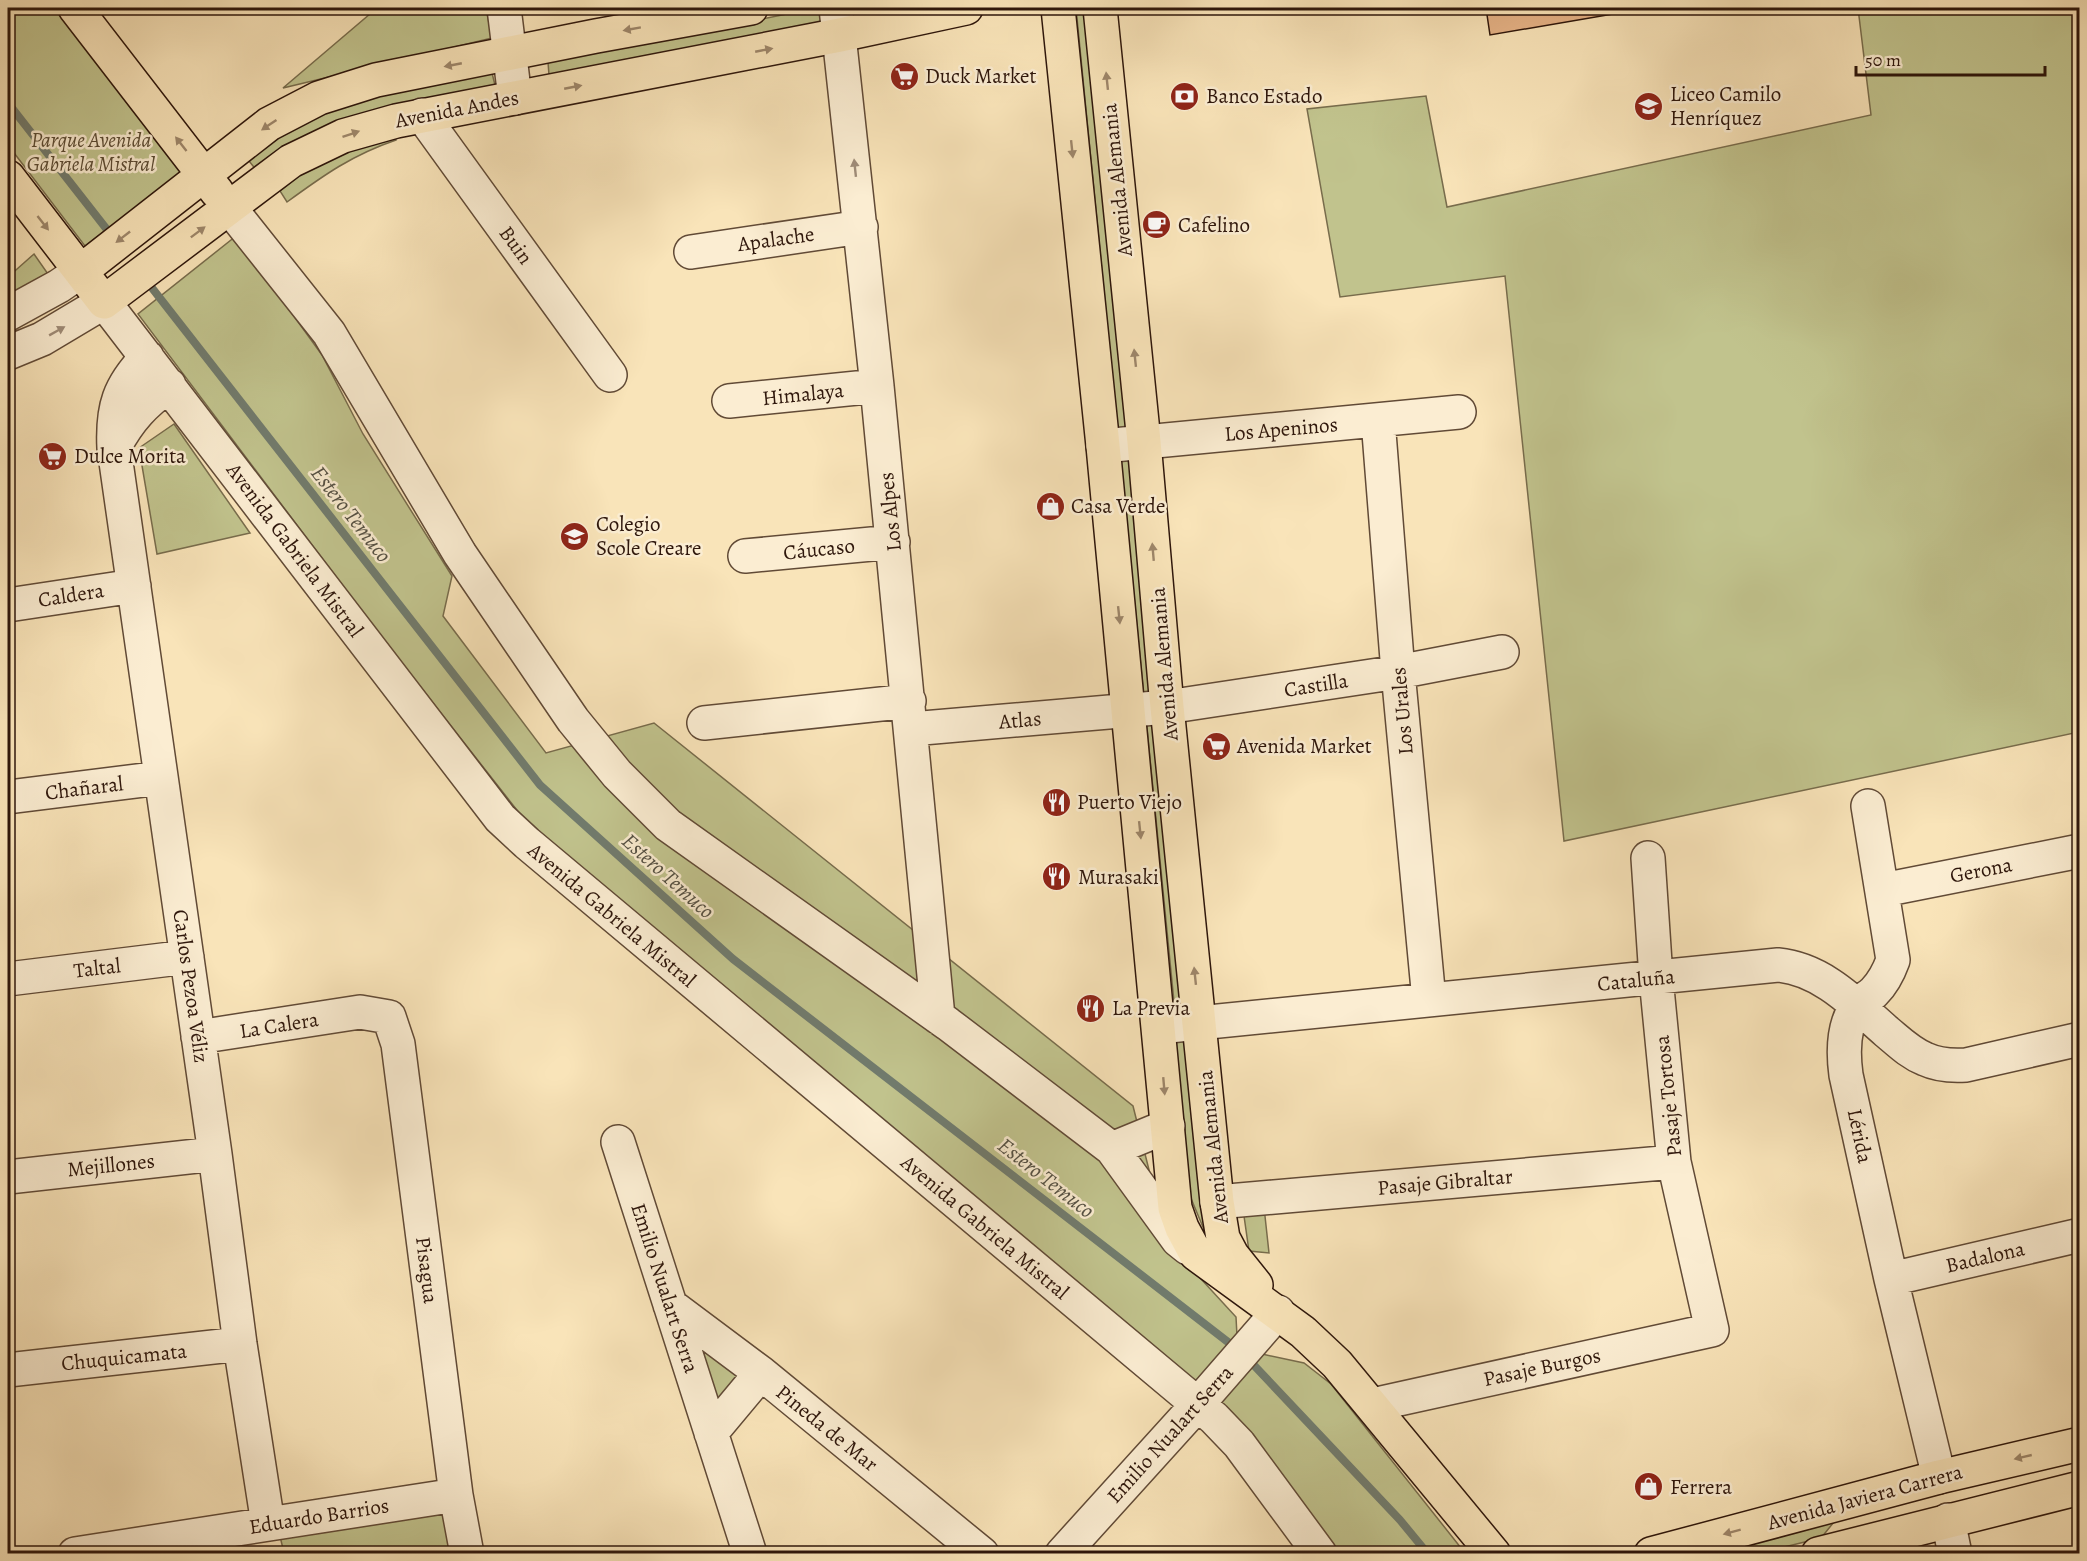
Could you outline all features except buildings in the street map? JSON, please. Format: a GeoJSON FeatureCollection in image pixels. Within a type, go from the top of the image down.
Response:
{"type":"FeatureCollection","features":[{"type":"Feature","properties":{"kind":"main road"},"geometry":{"type":"LineString","coordinates":[[76,8],[230,207]]}},
{"type":"Feature","properties":{"kind":"main road","name":"Avenida Andes"},"geometry":{"type":"LineString","coordinates":[[89,264],[269,124],[319,98],[376,80],[751,8]]}},
{"type":"Feature","properties":{"kind":"main road","name":"Avenida Andes"},"geometry":{"type":"LineString","coordinates":[[114,295],[291,161],[370,127],[515,98],[838,21],[966,8]]}},
{"type":"Feature","properties":{"kind":"main road","name":"Avenida Alemania"},"geometry":{"type":"LineString","coordinates":[[1059,8],[1175,1208],[1182,1228],[1196,1254],[1270,1322]]}},
{"type":"Feature","properties":{"kind":"main road","name":"Avenida Alemania"},"geometry":{"type":"LineString","coordinates":[[1100,8],[1217,1202],[1223,1238],[1270,1322]]}},
{"type":"Feature","properties":{"kind":"main road","name":"Avenida Gabriela Mistral"},"geometry":{"type":"LineString","coordinates":[[8,177],[89,264],[114,295]]}},
{"type":"Feature","properties":{"kind":"main road"},"geometry":{"type":"LineString","coordinates":[[1270,1322],[1303,1332],[1337,1364],[1494,1554]]}},
{"type":"Feature","properties":{"kind":"main road","name":"Avenida Javiera Carrera"},"geometry":{"type":"LineString","coordinates":[[1651,1554],[1939,1477],[2079,1444]]}},
{"type":"Feature","properties":{"kind":"main road"},"geometry":{"type":"LineString","coordinates":[[1908,1531],[1926,1508],[1939,1477]]}},
{"type":"Feature","properties":{"kind":"main road","name":"Avenida Javiera Carrera"},"geometry":{"type":"LineString","coordinates":[[1818,1554],[2079,1488]]}},
{"type":"Feature","properties":{"kind":"street"},"geometry":{"type":"LineString","coordinates":[[504,8],[515,98]]}},
{"type":"Feature","properties":{"kind":"street","name":"Los Alpes"},"geometry":{"type":"LineString","coordinates":[[838,21],[893,542],[938,1017]]}},
{"type":"Feature","properties":{"kind":"street","name":"Buin"},"geometry":{"type":"LineString","coordinates":[[422,115],[610,375]]}},
{"type":"Feature","properties":{"kind":"street"},"geometry":{"type":"LineString","coordinates":[[230,207],[329,333],[460,554],[573,720],[617,774],[668,825],[938,1017],[1112,1149],[1178,1240],[1196,1254]]}},
{"type":"Feature","properties":{"kind":"street","name":"Apalache"},"geometry":{"type":"LineString","coordinates":[[691,252],[861,227]]}},
{"type":"Feature","properties":{"kind":"street","name":"Avenida Andes"},"geometry":{"type":"LineString","coordinates":[[8,314],[59,286],[89,264]]}},
{"type":"Feature","properties":{"kind":"street","name":"Avenida Andes"},"geometry":{"type":"LineString","coordinates":[[8,353],[42,339],[114,295]]}},
{"type":"Feature","properties":{"kind":"street","name":"Avenida Gabriela Mistral"},"geometry":{"type":"LineString","coordinates":[[114,295],[147,357],[500,818],[527,843],[1204,1397],[1214,1418],[1239,1444],[1320,1554]]}},
{"type":"Feature","properties":{"kind":"street","name":"Carlos Pezoa Véliz"},"geometry":{"type":"LineString","coordinates":[[147,357],[129,376],[118,399],[113,423],[114,448],[240,1344],[268,1524]]}},
{"type":"Feature","properties":{"kind":"street"},"geometry":{"type":"LineString","coordinates":[[114,448],[127,423],[145,403],[169,385]]}},
{"type":"Feature","properties":{"kind":"street","name":"Himalaya"},"geometry":{"type":"LineString","coordinates":[[729,401],[877,386]]}},
{"type":"Feature","properties":{"kind":"street","name":"Los Apeninos"},"geometry":{"type":"LineString","coordinates":[[1103,446],[1459,412]]}},
{"type":"Feature","properties":{"kind":"street","name":"Los Urales"},"geometry":{"type":"LineString","coordinates":[[1378,420],[1398,672],[1429,1000]]}},
{"type":"Feature","properties":{"kind":"street","name":"Cáucaso"},"geometry":{"type":"LineString","coordinates":[[745,556],[893,542]]}},
{"type":"Feature","properties":{"kind":"street","name":"Caldera"},"geometry":{"type":"LineString","coordinates":[[8,605],[134,586]]}},
{"type":"Feature","properties":{"kind":"street","name":"Castilla"},"geometry":{"type":"LineString","coordinates":[[1128,711],[1167,708],[1398,672],[1502,652]]}},
{"type":"Feature","properties":{"kind":"street","name":"Atlas"},"geometry":{"type":"LineString","coordinates":[[704,723],[910,715],[1128,711]]}},
{"type":"Feature","properties":{"kind":"street","name":"Chañaral"},"geometry":{"type":"LineString","coordinates":[[8,797],[161,778]]}},
{"type":"Feature","properties":{"kind":"street","name":"Lérida"},"geometry":{"type":"LineString","coordinates":[[1868,806],[1893,960],[1889,971],[1875,991],[1857,1005],[1847,1031],[1844,1060],[1891,1279],[1939,1477]]}},
{"type":"Feature","properties":{"kind":"street","name":"Gerona"},"geometry":{"type":"LineString","coordinates":[[1883,890],[2079,850]]}},
{"type":"Feature","properties":{"kind":"street","name":"Pasaje Tortosa"},"geometry":{"type":"LineString","coordinates":[[1648,858],[1656,978],[1674,1162],[1712,1330]]}},
{"type":"Feature","properties":{"kind":"street","name":"Taltal"},"geometry":{"type":"LineString","coordinates":[[8,979],[187,957]]}},
{"type":"Feature","properties":{"kind":"street","name":"Cataluña"},"geometry":{"type":"LineString","coordinates":[[1159,1028],[1778,965],[1793,966],[1818,976],[1857,1005],[1913,1053],[1929,1061],[1950,1066],[1966,1065],[2079,1039]]}},
{"type":"Feature","properties":{"kind":"street","name":"La Calera"},"geometry":{"type":"LineString","coordinates":[[198,1037],[360,1012]]}},
{"type":"Feature","properties":{"kind":"street","name":"Pisagua"},"geometry":{"type":"LineString","coordinates":[[360,1012],[389,1017],[398,1044],[456,1495],[467,1554]]}},
{"type":"Feature","properties":{"kind":"street"},"geometry":{"type":"LineString","coordinates":[[1112,1149],[1168,1126]]}},
{"type":"Feature","properties":{"kind":"street","name":"Emilio Nualart Serra"},"geometry":{"type":"LineString","coordinates":[[618,1142],[750,1554]]}},
{"type":"Feature","properties":{"kind":"street","name":"Mejillones"},"geometry":{"type":"LineString","coordinates":[[8,1177],[215,1154]]}},
{"type":"Feature","properties":{"kind":"street","name":"Pasaje Gibraltar"},"geometry":{"type":"LineString","coordinates":[[1217,1202],[1674,1162]]}},
{"type":"Feature","properties":{"kind":"street","name":"Badalona"},"geometry":{"type":"LineString","coordinates":[[1891,1279],[2079,1235]]}},
{"type":"Feature","properties":{"kind":"street","name":"Pineda de Mar"},"geometry":{"type":"LineString","coordinates":[[670,1305],[761,1373],[982,1554]]}},
{"type":"Feature","properties":{"kind":"street","name":"Emilio Nualart Serra"},"geometry":{"type":"LineString","coordinates":[[1062,1554],[1270,1322]]}},
{"type":"Feature","properties":{"kind":"street","name":"Pasaje Burgos"},"geometry":{"type":"LineString","coordinates":[[1372,1405],[1712,1330]]}},
{"type":"Feature","properties":{"kind":"street","name":"Chuquicamata"},"geometry":{"type":"LineString","coordinates":[[8,1370],[240,1344]]}},
{"type":"Feature","properties":{"kind":"street"},"geometry":{"type":"LineString","coordinates":[[711,1433],[761,1373]]}},
{"type":"Feature","properties":{"kind":"street","name":"Eduardo Barrios"},"geometry":{"type":"LineString","coordinates":[[75,1554],[196,1544],[268,1524],[456,1495]]}},
{"type":"Feature","properties":{"kind":"street"},"geometry":{"type":"LineString","coordinates":[[1948,1520],[1956,1554]]}},
{"type":"Feature","properties":{"kind":"green space","name":"Parque Avenida Gabriela Mistral"},"geometry":{"type":"Polygon","coordinates":[[[8,8],[56,8],[183,171],[85,246],[8,145],[8,8]]]}},
{"type":"Feature","properties":{"kind":"green space"},"geometry":{"type":"Polygon","coordinates":[[[377,8],[486,8],[492,38],[283,88],[377,8]]]}},
{"type":"Feature","properties":{"kind":"green space"},"geometry":{"type":"Polygon","coordinates":[[[817,8],[829,10],[833,26],[549,75],[548,62],[817,8]]]}},
{"type":"Feature","properties":{"kind":"green space"},"geometry":{"type":"Polygon","coordinates":[[[1076,8],[1090,8],[1191,1011],[1175,1012],[1076,8]]]}},
{"type":"Feature","properties":{"kind":"green space"},"geometry":{"type":"Polygon","coordinates":[[[1858,8],[2079,8],[2079,732],[1564,841],[1505,276],[1340,297],[1307,109],[1426,96],[1447,207],[1871,115],[1858,8]]]}},
{"type":"Feature","properties":{"kind":"green space"},"geometry":{"type":"Polygon","coordinates":[[[492,73],[496,89],[257,171],[245,156],[284,129],[364,97],[492,73]]]}},
{"type":"Feature","properties":{"kind":"green space"},"geometry":{"type":"Polygon","coordinates":[[[395,135],[396,140],[339,166],[287,202],[280,191],[303,173],[334,157],[395,135]]]}},
{"type":"Feature","properties":{"kind":"green space"},"geometry":{"type":"Polygon","coordinates":[[[236,236],[322,355],[363,434],[452,576],[443,616],[546,753],[654,723],[1133,1106],[1167,1242],[1236,1317],[1237,1336],[1192,1389],[527,823],[382,638],[138,314],[236,236]]]}},
{"type":"Feature","properties":{"kind":"green space"},"geometry":{"type":"Polygon","coordinates":[[[34,254],[48,274],[8,299],[8,277],[34,254]]]}},
{"type":"Feature","properties":{"kind":"green space"},"geometry":{"type":"Polygon","coordinates":[[[174,424],[250,533],[157,554],[139,448],[174,424]]]}},
{"type":"Feature","properties":{"kind":"green space"},"geometry":{"type":"Polygon","coordinates":[[[1192,1035],[1205,1195],[1205,1232],[1190,1196],[1173,1037],[1192,1035]]]}},
{"type":"Feature","properties":{"kind":"green space"},"geometry":{"type":"Polygon","coordinates":[[[1264,1207],[1269,1253],[1249,1251],[1243,1209],[1264,1207]]]}},
{"type":"Feature","properties":{"kind":"green space"},"geometry":{"type":"Polygon","coordinates":[[[688,1322],[746,1372],[715,1411],[688,1322]]]}},
{"type":"Feature","properties":{"kind":"green space"},"geometry":{"type":"Polygon","coordinates":[[[1262,1354],[1304,1363],[1331,1384],[1465,1553],[1340,1553],[1221,1401],[1262,1354]]]}},
{"type":"Feature","properties":{"kind":"green space"},"geometry":{"type":"Polygon","coordinates":[[[449,1505],[457,1553],[284,1553],[279,1532],[449,1505]]]}},
{"type":"Feature","properties":{"kind":"green space"},"geometry":{"type":"Polygon","coordinates":[[[1838,1517],[1821,1538],[1760,1553],[1695,1554],[1838,1517]]]}},
{"type":"Feature","properties":{"kind":"waterway","name":"Estero Temuco"},"geometry":{"type":"LineString","coordinates":[[8,103],[112,236]]}},
{"type":"Feature","properties":{"kind":"waterway","name":"Estero Temuco"},"geometry":{"type":"LineString","coordinates":[[145,279],[540,785],[733,959],[1237,1349]]}},
{"type":"Feature","properties":{"kind":"waterway","name":"Estero Temuco"},"geometry":{"type":"LineString","coordinates":[[1248,1359],[1400,1520],[1428,1554]]}},
{"type":"Feature","properties":{"kind":"place","name":"Duck Market"},"geometry":{"type":"Point","coordinates":[904,76]}},
{"type":"Feature","properties":{"kind":"place","name":"Banco Estado"},"geometry":{"type":"Point","coordinates":[1185,96]}},
{"type":"Feature","properties":{"kind":"place","name":"Liceo Camilo Henríquez"},"geometry":{"type":"Point","coordinates":[1649,106]}},
{"type":"Feature","properties":{"kind":"place","name":"Cafelino"},"geometry":{"type":"Point","coordinates":[1157,225]}},
{"type":"Feature","properties":{"kind":"place","name":"Dulce Morita"},"geometry":{"type":"Point","coordinates":[53,456]}},
{"type":"Feature","properties":{"kind":"place","name":"Casa Verde"},"geometry":{"type":"Point","coordinates":[1050,506]}},
{"type":"Feature","properties":{"kind":"place","name":"Colegio Scole Creare"},"geometry":{"type":"Point","coordinates":[575,536]}},
{"type":"Feature","properties":{"kind":"place","name":"Avenida Market"},"geometry":{"type":"Point","coordinates":[1216,746]}},
{"type":"Feature","properties":{"kind":"place","name":"Puerto Viejo"},"geometry":{"type":"Point","coordinates":[1056,802]}},
{"type":"Feature","properties":{"kind":"place","name":"Murasaki"},"geometry":{"type":"Point","coordinates":[1057,877]}},
{"type":"Feature","properties":{"kind":"place","name":"La Previa"},"geometry":{"type":"Point","coordinates":[1091,1008]}},
{"type":"Feature","properties":{"kind":"place","name":"Ferrera"},"geometry":{"type":"Point","coordinates":[1649,1487]}}]}
